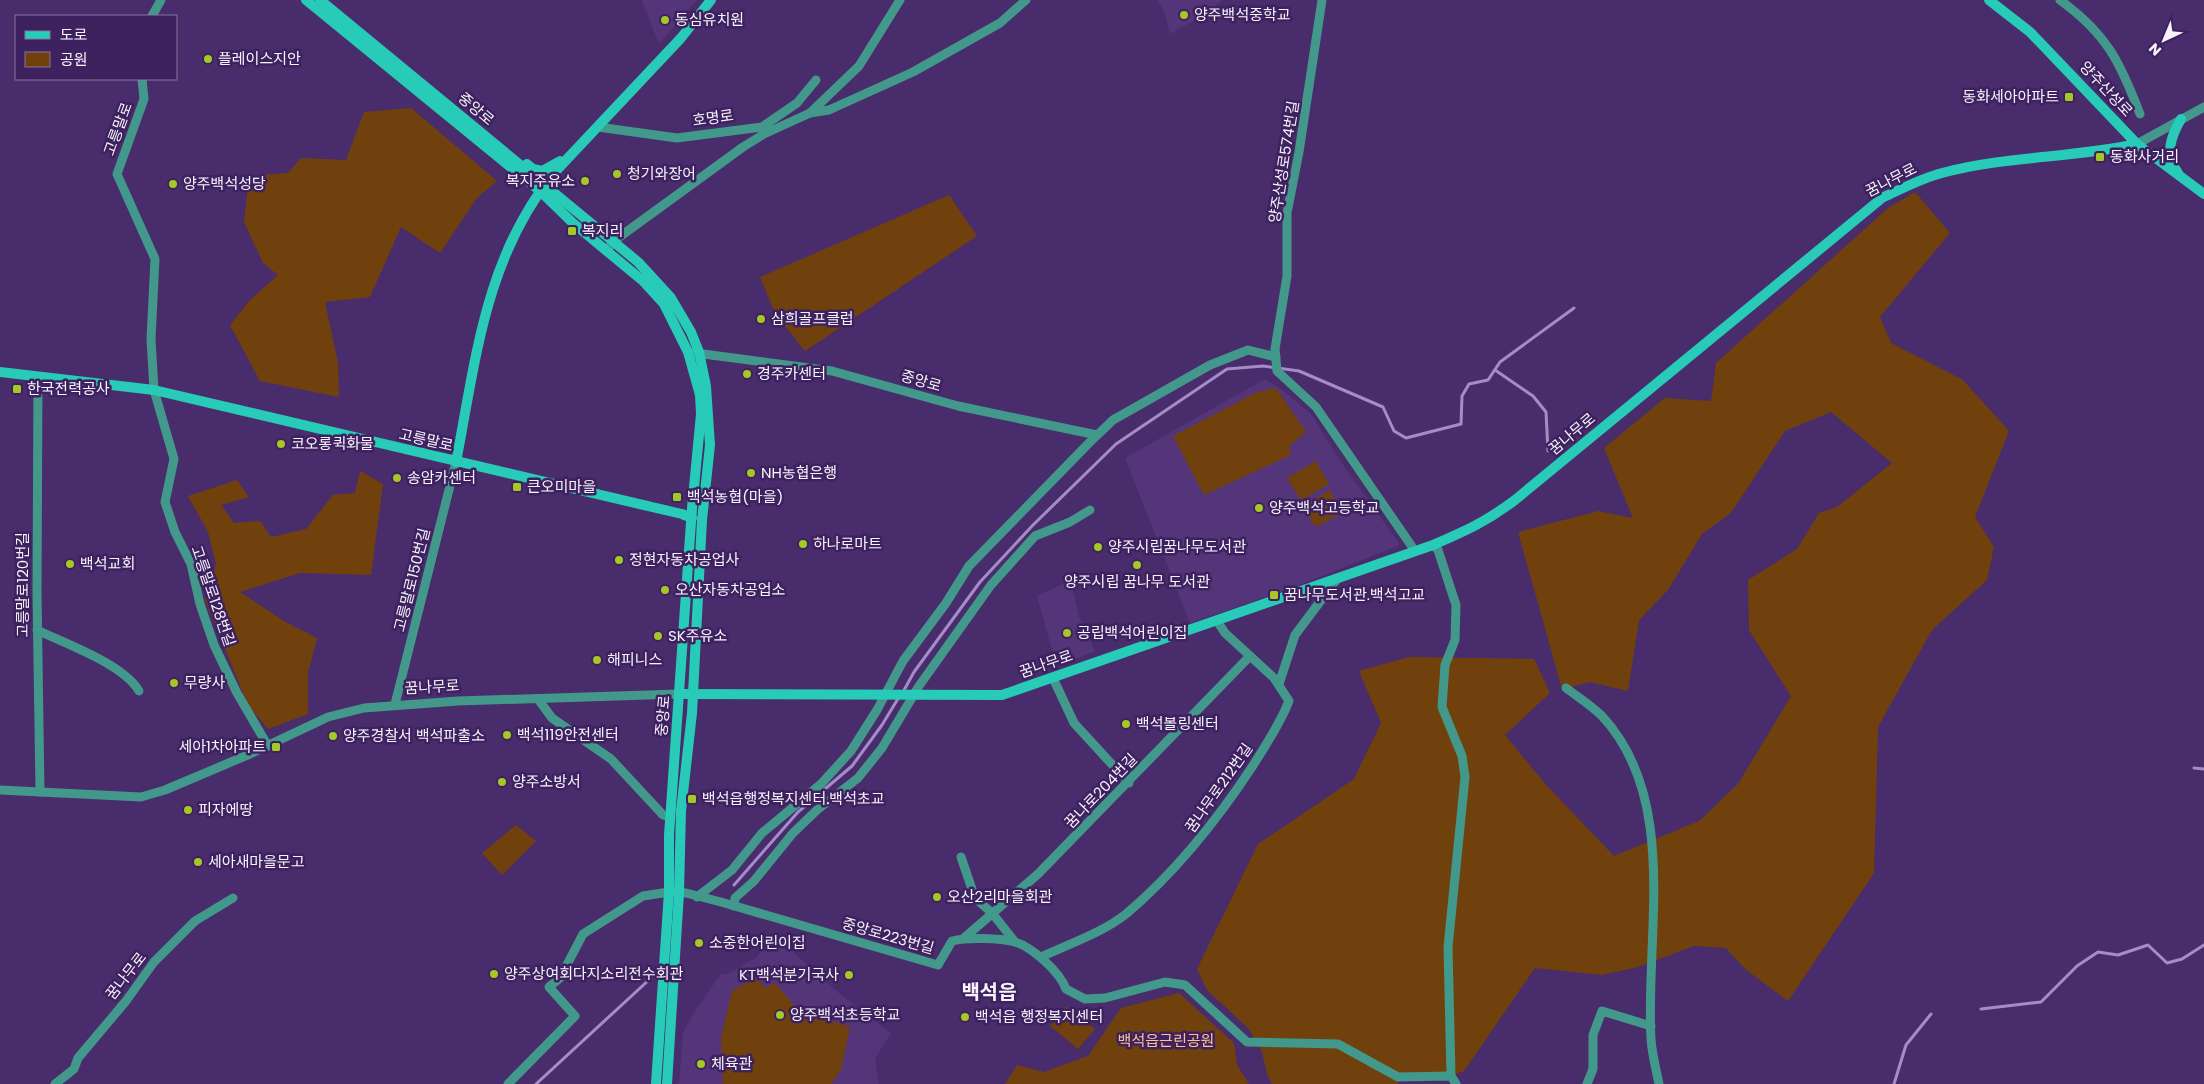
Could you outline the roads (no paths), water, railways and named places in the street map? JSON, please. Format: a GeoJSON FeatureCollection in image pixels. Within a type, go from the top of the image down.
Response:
{"type":"FeatureCollection","features":[{"type":"Feature","properties":{"kind":"street"},"geometry":{"type":"LineString","coordinates":[[153,15],[161,0]]}},
{"type":"Feature","properties":{"kind":"street","name":"중앙로"},"geometry":{"type":"LineString","coordinates":[[306,0],[638,262],[671,298],[691,332],[701,414],[670,817],[675,939],[656,1084]]}},
{"type":"Feature","properties":{"kind":"street","name":"중앙로"},"geometry":{"type":"LineString","coordinates":[[320,0],[485,137],[542,188],[606,250],[644,281],[664,304],[694,352],[706,386],[710,445],[702,520],[692,695],[674,892],[664,941],[667,1084]]}},
{"type":"Feature","properties":{"kind":"street"},"geometry":{"type":"LineString","coordinates":[[456,462],[486,308],[506,249],[542,188],[681,38],[711,0]]}},
{"type":"Feature","properties":{"kind":"street"},"geometry":{"type":"LineString","coordinates":[[810,113],[860,66],[900,0]]}},
{"type":"Feature","properties":{"kind":"street"},"geometry":{"type":"LineString","coordinates":[[606,250],[614,242],[737,151],[764,134],[810,113],[829,110],[913,72],[1000,23],[1026,0]]}},
{"type":"Feature","properties":{"kind":"street","name":"양주산성로574번길"},"geometry":{"type":"LineString","coordinates":[[1276,364],[1275,349],[1287,277],[1287,213],[1322,0]]}},
{"type":"Feature","properties":{"kind":"street","name":"양주산성로"},"geometry":{"type":"LineString","coordinates":[[1989,0],[2030,32],[2137,144],[2204,194]]}},
{"type":"Feature","properties":{"kind":"street"},"geometry":{"type":"LineString","coordinates":[[2060,0],[2098,34],[2114,54],[2140,114]]}},
{"type":"Feature","properties":{"kind":"street","name":"고릉말로"},"geometry":{"type":"LineString","coordinates":[[142,80],[144,99],[117,174],[155,259],[151,339],[154,390]]}},
{"type":"Feature","properties":{"kind":"street","name":"호명로"},"geometry":{"type":"LineString","coordinates":[[595,130],[677,138],[762,126],[797,103],[816,80]]}},
{"type":"Feature","properties":{"kind":"street","name":"꿈나무로"},"geometry":{"type":"LineString","coordinates":[[0,790],[141,796],[165,790],[268,746],[328,717],[364,708],[395,704],[679,694],[1002,695],[1433,545],[1479,526],[1515,500],[1882,198],[1941,173],[2017,161],[2105,151],[2137,144],[2204,107]]}},
{"type":"Feature","properties":{"kind":"street"},"geometry":{"type":"LineString","coordinates":[[2182,119],[2172,136],[2170,158],[2172,165],[2184,179]]}},
{"type":"Feature","properties":{"kind":"street"},"geometry":{"type":"LineString","coordinates":[[485,137],[504,147],[533,169],[542,171],[558,163],[581,140],[595,130]]}},
{"type":"Feature","properties":{"kind":"street"},"geometry":{"type":"LineString","coordinates":[[508,1084],[575,1016],[549,987],[560,978],[583,934],[643,896],[674,892],[701,898],[732,870],[762,833],[821,784],[851,751],[877,710],[902,661],[946,604],[969,566],[1112,420],[1210,365],[1248,350],[1276,364],[1316,407],[1415,551]]}},
{"type":"Feature","properties":{"kind":"street","name":"중앙로"},"geometry":{"type":"LineString","coordinates":[[694,352],[832,371],[958,406],[1097,435]]}},
{"type":"Feature","properties":{"kind":"street","name":"고릉말로"},"geometry":{"type":"LineString","coordinates":[[0,372],[154,390],[692,518]]}},
{"type":"Feature","properties":{"kind":"street","name":"고릉말로120번길"},"geometry":{"type":"LineString","coordinates":[[38,377],[36,419],[37,630],[40,792]]}},
{"type":"Feature","properties":{"kind":"street","name":"고릉말로128번길"},"geometry":{"type":"LineString","coordinates":[[154,390],[174,459],[165,502],[174,532],[191,564],[200,604],[214,645],[268,746]]}},
{"type":"Feature","properties":{"kind":"street","name":"고릉말로150번길"},"geometry":{"type":"LineString","coordinates":[[395,704],[456,462]]}},
{"type":"Feature","properties":{"kind":"street"},"geometry":{"type":"LineString","coordinates":[[734,906],[735,898],[754,882],[792,833],[817,810],[858,778],[882,748],[913,694],[991,585],[1035,536],[1070,522],[1090,510]]}},
{"type":"Feature","properties":{"kind":"street"},"geometry":{"type":"LineString","coordinates":[[961,857],[975,898],[992,913],[1015,942],[1041,957],[1063,982],[1066,989],[1085,999],[1105,998],[1165,982],[1185,985],[1247,1042],[1338,1044],[1398,1077],[1453,1080],[1448,947],[1465,777],[1462,756],[1442,707],[1445,665],[1455,640],[1456,605],[1438,550],[1433,545]]}},
{"type":"Feature","properties":{"kind":"street"},"geometry":{"type":"LineString","coordinates":[[1217,621],[1225,633],[1279,684],[1295,635],[1337,578]]}},
{"type":"Feature","properties":{"kind":"street"},"geometry":{"type":"LineString","coordinates":[[37,630],[104,663],[134,682],[139,692]]}},
{"type":"Feature","properties":{"kind":"street","name":"꿈나로204번길"},"geometry":{"type":"LineString","coordinates":[[964,938],[1038,874],[1250,656]]}},
{"type":"Feature","properties":{"kind":"street"},"geometry":{"type":"LineString","coordinates":[[1053,678],[1074,723],[1129,782]]}},
{"type":"Feature","properties":{"kind":"street","name":"꿈나무로212번길"},"geometry":{"type":"LineString","coordinates":[[1041,957],[1090,935],[1125,915],[1189,854],[1228,804],[1281,720],[1289,701],[1279,684]]}},
{"type":"Feature","properties":{"kind":"street"},"geometry":{"type":"LineString","coordinates":[[1566,688],[1602,716],[1627,752],[1647,804],[1654,877],[1650,1026],[1658,1083]]}},
{"type":"Feature","properties":{"kind":"street"},"geometry":{"type":"LineString","coordinates":[[538,699],[552,718],[611,759],[663,815],[670,817]]}},
{"type":"Feature","properties":{"kind":"street","name":"꿈나무로"},"geometry":{"type":"LineString","coordinates":[[55,1084],[74,1069],[78,1058],[126,1001],[154,962],[195,921],[233,898]]}},
{"type":"Feature","properties":{"kind":"street","name":"중앙로223번길"},"geometry":{"type":"LineString","coordinates":[[701,898],[721,902],[938,965],[952,941],[964,938]]}},
{"type":"Feature","properties":{"kind":"street"},"geometry":{"type":"LineString","coordinates":[[964,938],[1015,942]]}},
{"type":"Feature","properties":{"kind":"street"},"geometry":{"type":"LineString","coordinates":[[1587,1084],[1593,1069],[1593,1035],[1602,1011],[1650,1026]]}},
{"type":"Feature","properties":{"kind":"waterway"},"geometry":{"type":"LineString","coordinates":[[903,692],[914,672],[980,582],[1033,525],[1116,444],[1227,369],[1263,366],[1299,371],[1383,407],[1394,431],[1406,438],[1461,424],[1462,396],[1469,384],[1488,380],[1500,362],[1574,308]]}},
{"type":"Feature","properties":{"kind":"waterway"},"geometry":{"type":"LineString","coordinates":[[1495,370],[1533,396],[1546,412],[1548,451]]}},
{"type":"Feature","properties":{"kind":"waterway"},"geometry":{"type":"LineString","coordinates":[[734,885],[798,812],[852,766],[882,725],[899,697]]}},
{"type":"Feature","properties":{"kind":"waterway"},"geometry":{"type":"LineString","coordinates":[[2194,768],[2204,769]]}},
{"type":"Feature","properties":{"kind":"waterway"},"geometry":{"type":"LineString","coordinates":[[1981,1009],[2041,1002],[2077,966],[2098,952],[2118,955],[2148,945],[2167,963],[2182,959],[2204,945]]}},
{"type":"Feature","properties":{"kind":"waterway"},"geometry":{"type":"LineString","coordinates":[[536,1084],[651,978]]}},
{"type":"Feature","properties":{"kind":"waterway"},"geometry":{"type":"LineString","coordinates":[[1894,1084],[1906,1045],[1931,1014]]}},
{"type":"Feature","properties":{"kind":"place","name":"양주백석중학교"},"geometry":{"type":"Point","coordinates":[1184,15]}},
{"type":"Feature","properties":{"kind":"place","name":"동심유치원"},"geometry":{"type":"Point","coordinates":[665,20]}},
{"type":"Feature","properties":{"kind":"place","name":"플레이스지안"},"geometry":{"type":"Point","coordinates":[208,59]}},
{"type":"Feature","properties":{"kind":"place","name":"동화세아아파트"},"geometry":{"type":"Point","coordinates":[2069,97]}},
{"type":"Feature","properties":{"kind":"place","name":"동화사거리"},"geometry":{"type":"Point","coordinates":[2100,157]}},
{"type":"Feature","properties":{"kind":"place","name":"청기와장어"},"geometry":{"type":"Point","coordinates":[617,174]}},
{"type":"Feature","properties":{"kind":"place","name":"복지주유소"},"geometry":{"type":"Point","coordinates":[585,181]}},
{"type":"Feature","properties":{"kind":"place","name":"양주백석성당"},"geometry":{"type":"Point","coordinates":[173,184]}},
{"type":"Feature","properties":{"kind":"place","name":"복지리"},"geometry":{"type":"Point","coordinates":[572,231]}},
{"type":"Feature","properties":{"kind":"place","name":"삼희골프클럽"},"geometry":{"type":"Point","coordinates":[761,319]}},
{"type":"Feature","properties":{"kind":"place","name":"경주카센터"},"geometry":{"type":"Point","coordinates":[747,374]}},
{"type":"Feature","properties":{"kind":"place","name":"한국전력공사"},"geometry":{"type":"Point","coordinates":[17,389]}},
{"type":"Feature","properties":{"kind":"place","name":"코오롱퀵화물"},"geometry":{"type":"Point","coordinates":[281,444]}},
{"type":"Feature","properties":{"kind":"place","name":"NH농협은행"},"geometry":{"type":"Point","coordinates":[751,473]}},
{"type":"Feature","properties":{"kind":"place","name":"송암카센터"},"geometry":{"type":"Point","coordinates":[397,478]}},
{"type":"Feature","properties":{"kind":"place","name":"큰오미마을"},"geometry":{"type":"Point","coordinates":[517,487]}},
{"type":"Feature","properties":{"kind":"place","name":"백석농협(마을)"},"geometry":{"type":"Point","coordinates":[677,497]}},
{"type":"Feature","properties":{"kind":"place","name":"양주백석고등학교"},"geometry":{"type":"Point","coordinates":[1259,508]}},
{"type":"Feature","properties":{"kind":"place","name":"하나로마트"},"geometry":{"type":"Point","coordinates":[803,544]}},
{"type":"Feature","properties":{"kind":"place","name":"양주시립꿈나무도서관"},"geometry":{"type":"Point","coordinates":[1098,547]}},
{"type":"Feature","properties":{"kind":"place","name":"정현자동차공업사"},"geometry":{"type":"Point","coordinates":[619,560]}},
{"type":"Feature","properties":{"kind":"place","name":"백석교회"},"geometry":{"type":"Point","coordinates":[70,564]}},
{"type":"Feature","properties":{"kind":"place","name":"양주시립 꿈나무 도서관"},"geometry":{"type":"Point","coordinates":[1137,565]}},
{"type":"Feature","properties":{"kind":"place","name":"오산자동차공업소"},"geometry":{"type":"Point","coordinates":[665,590]}},
{"type":"Feature","properties":{"kind":"place","name":"꿈나무도서관.백석고교"},"geometry":{"type":"Point","coordinates":[1274,595]}},
{"type":"Feature","properties":{"kind":"place","name":"공립백석어린이집"},"geometry":{"type":"Point","coordinates":[1067,633]}},
{"type":"Feature","properties":{"kind":"place","name":"SK주유소"},"geometry":{"type":"Point","coordinates":[658,636]}},
{"type":"Feature","properties":{"kind":"place","name":"해피니스"},"geometry":{"type":"Point","coordinates":[597,660]}},
{"type":"Feature","properties":{"kind":"place","name":"무량사"},"geometry":{"type":"Point","coordinates":[174,683]}},
{"type":"Feature","properties":{"kind":"place","name":"백석볼링센터"},"geometry":{"type":"Point","coordinates":[1126,724]}},
{"type":"Feature","properties":{"kind":"place","name":"백석119안전센터"},"geometry":{"type":"Point","coordinates":[507,735]}},
{"type":"Feature","properties":{"kind":"place","name":"양주경찰서 백석파출소"},"geometry":{"type":"Point","coordinates":[333,736]}},
{"type":"Feature","properties":{"kind":"place","name":"세아1차아파트"},"geometry":{"type":"Point","coordinates":[276,747]}},
{"type":"Feature","properties":{"kind":"place","name":"양주소방서"},"geometry":{"type":"Point","coordinates":[502,782]}},
{"type":"Feature","properties":{"kind":"place","name":"백석읍행정복지센터.백석초교"},"geometry":{"type":"Point","coordinates":[692,799]}},
{"type":"Feature","properties":{"kind":"place","name":"피자에땅"},"geometry":{"type":"Point","coordinates":[188,810]}},
{"type":"Feature","properties":{"kind":"place","name":"세아새마을문고"},"geometry":{"type":"Point","coordinates":[198,862]}},
{"type":"Feature","properties":{"kind":"place","name":"오산2리마을회관"},"geometry":{"type":"Point","coordinates":[937,897]}},
{"type":"Feature","properties":{"kind":"place","name":"소중한어린이집"},"geometry":{"type":"Point","coordinates":[699,943]}},
{"type":"Feature","properties":{"kind":"place","name":"양주상여회다지소리전수회관"},"geometry":{"type":"Point","coordinates":[494,974]}},
{"type":"Feature","properties":{"kind":"place","name":"KT백석분기국사"},"geometry":{"type":"Point","coordinates":[849,975]}},
{"type":"Feature","properties":{"kind":"place","name":"양주백석초등학교"},"geometry":{"type":"Point","coordinates":[780,1015]}},
{"type":"Feature","properties":{"kind":"place","name":"백석읍 행정복지센터"},"geometry":{"type":"Point","coordinates":[965,1017]}},
{"type":"Feature","properties":{"kind":"place","name":"체육관"},"geometry":{"type":"Point","coordinates":[701,1064]}},
{"type":"Feature","properties":{"kind":"district","name":"백석읍"},"geometry":{"type":"Point","coordinates":[989,992]}},
{"type":"Feature","properties":{"kind":"park label","name":"백석읍근린공원"},"geometry":{"type":"Point","coordinates":[1166,1041]}}]}
